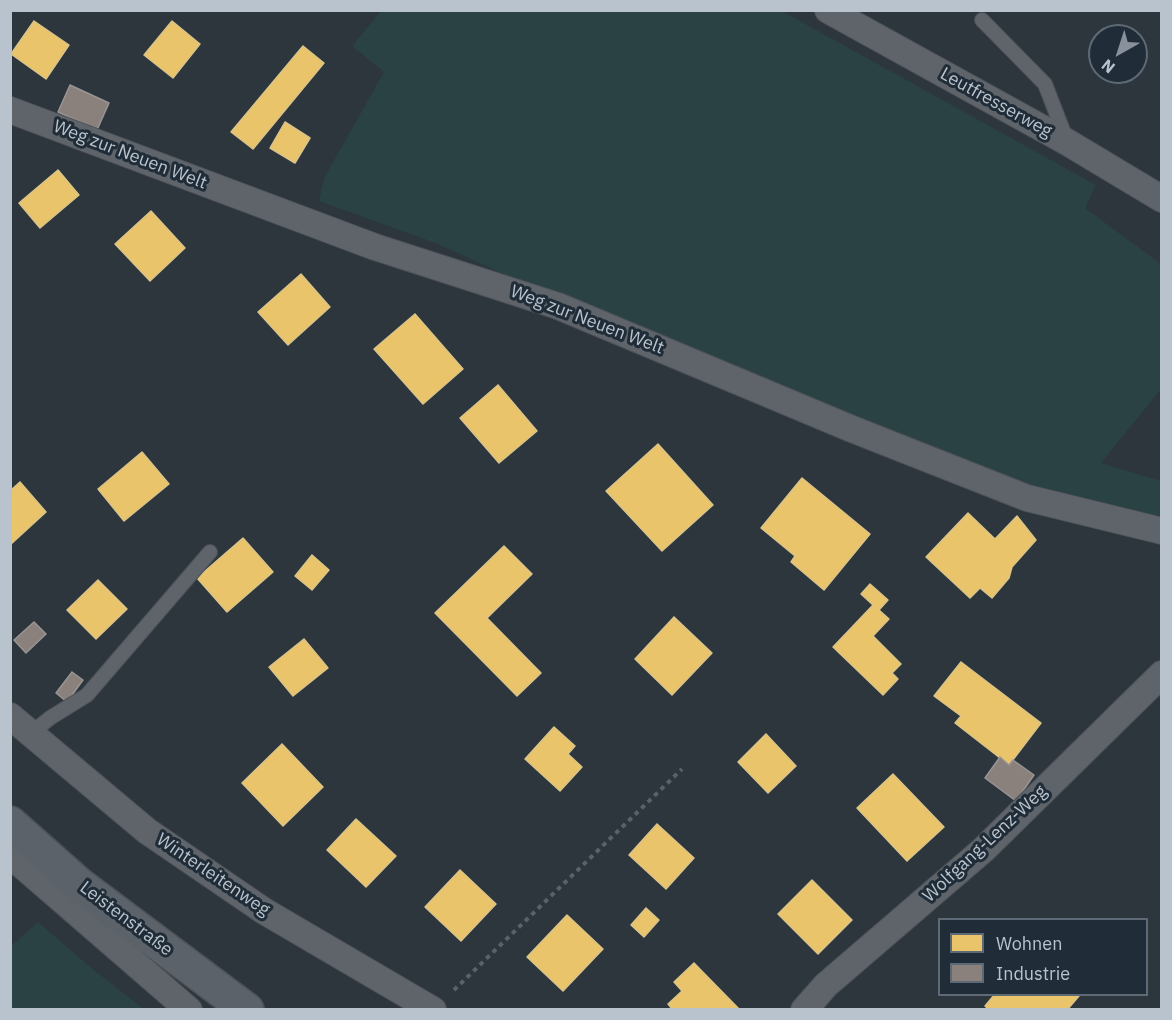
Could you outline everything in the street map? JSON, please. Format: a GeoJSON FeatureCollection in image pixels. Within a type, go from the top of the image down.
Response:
{"type":"FeatureCollection","features":[{"type":"Feature","properties":{"kind":"main road","name":"Leistenstraße"},"geometry":{"type":"LineString","coordinates":[[10,823],[80,885],[247,1010]]}},
{"type":"Feature","properties":{"kind":"street","name":"Leutfresserweg"},"geometry":{"type":"LineString","coordinates":[[828,10],[1067,142],[1161,199]]}},
{"type":"Feature","properties":{"kind":"street","name":"Weg zur Neuen Welt"},"geometry":{"type":"LineString","coordinates":[[10,110],[375,247],[558,306],[852,429],[1027,498],[1161,531]]}},
{"type":"Feature","properties":{"kind":"street","name":"Wolfgang-Lenz-Weg"},"geometry":{"type":"LineString","coordinates":[[804,1010],[826,985],[983,850],[1161,674]]}},
{"type":"Feature","properties":{"kind":"street","name":"Winterleitenweg"},"geometry":{"type":"LineString","coordinates":[[10,716],[147,831],[264,911],[442,1001]]}},
{"type":"Feature","properties":{"kind":"street","name":"Leistenstraße"},"geometry":{"type":"LineString","coordinates":[[10,855],[189,1010]]}},
{"type":"Feature","properties":{"kind":"lane"},"geometry":{"type":"LineString","coordinates":[[982,20],[1045,84],[1067,142]]}},
{"type":"Feature","properties":{"kind":"lane"},"geometry":{"type":"LineString","coordinates":[[30,734],[50,718],[87,695],[210,552]]}},
{"type":"Feature","properties":{"kind":"path"},"geometry":{"type":"LineString","coordinates":[[442,1001],[682,769]]}},
{"type":"Feature","properties":{"kind":"green space"},"geometry":{"type":"Polygon","coordinates":[[[381,11],[782,11],[1096,185],[1085,208],[1161,264],[1161,389],[1101,463],[1161,481],[1161,516],[1086,505],[1008,482],[534,288],[438,244],[319,201],[324,178],[384,72],[352,46],[381,11]]]}},
{"type":"Feature","properties":{"kind":"green space"},"geometry":{"type":"Polygon","coordinates":[[[38,922],[144,1009],[11,1009],[11,946],[38,922]]]}},
{"type":"Feature","properties":{"kind":"building: Wohnen"},"geometry":{"type":"Polygon","coordinates":[[[34,21],[69,45],[46,79],[11,54],[34,21]]]}},
{"type":"Feature","properties":{"kind":"building: Wohnen"},"geometry":{"type":"Polygon","coordinates":[[[172,21],[200,44],[173,78],[144,55],[172,21]]]}},
{"type":"Feature","properties":{"kind":"building: Wohnen"},"geometry":{"type":"Polygon","coordinates":[[[303,46],[324,63],[253,149],[231,132],[303,46]]]}},
{"type":"Feature","properties":{"kind":"building: Wohnen"},"geometry":{"type":"Polygon","coordinates":[[[285,122],[310,138],[295,163],[270,148],[285,122]]]}},
{"type":"Feature","properties":{"kind":"building: Wohnen"},"geometry":{"type":"Polygon","coordinates":[[[58,170],[79,195],[40,228],[19,203],[58,170]]]}},
{"type":"Feature","properties":{"kind":"building: Wohnen"},"geometry":{"type":"Polygon","coordinates":[[[151,211],[185,248],[150,281],[115,244],[151,211]]]}},
{"type":"Feature","properties":{"kind":"building: Wohnen"},"geometry":{"type":"Polygon","coordinates":[[[301,274],[330,307],[288,345],[258,312],[301,274]]]}},
{"type":"Feature","properties":{"kind":"building: Wohnen"},"geometry":{"type":"Polygon","coordinates":[[[415,314],[463,369],[423,404],[374,349],[415,314]]]}},
{"type":"Feature","properties":{"kind":"building: Wohnen"},"geometry":{"type":"Polygon","coordinates":[[[498,385],[537,431],[499,463],[460,418],[498,385]]]}},
{"type":"Feature","properties":{"kind":"building: Wohnen"},"geometry":{"type":"Polygon","coordinates":[[[658,444],[713,505],[662,551],[606,491],[658,444]]]}},
{"type":"Feature","properties":{"kind":"building: Wohnen"},"geometry":{"type":"Polygon","coordinates":[[[142,452],[169,484],[124,521],[98,489],[142,452]]]}},
{"type":"Feature","properties":{"kind":"building: Wohnen"},"geometry":{"type":"Polygon","coordinates":[[[802,478],[870,534],[824,590],[791,562],[795,556],[761,528],[802,478]]]}},
{"type":"Feature","properties":{"kind":"building: Wohnen"},"geometry":{"type":"Polygon","coordinates":[[[20,482],[46,512],[10,545],[10,491],[20,482]]]}},
{"type":"Feature","properties":{"kind":"building: Wohnen"},"geometry":{"type":"Polygon","coordinates":[[[968,513],[995,539],[1017,516],[1036,540],[1012,567],[1009,578],[992,598],[980,588],[970,598],[926,557],[968,513]]]}},
{"type":"Feature","properties":{"kind":"building: Wohnen"},"geometry":{"type":"Polygon","coordinates":[[[243,538],[273,572],[227,612],[197,578],[243,538]]]}},
{"type":"Feature","properties":{"kind":"building: Wohnen"},"geometry":{"type":"Polygon","coordinates":[[[504,546],[532,574],[487,618],[541,673],[517,696],[435,613],[504,546]]]}},
{"type":"Feature","properties":{"kind":"building: Wohnen"},"geometry":{"type":"Polygon","coordinates":[[[312,555],[329,570],[312,590],[295,576],[312,555]]]}},
{"type":"Feature","properties":{"kind":"building: Wohnen"},"geometry":{"type":"Polygon","coordinates":[[[98,580],[127,609],[96,639],[67,610],[98,580]]]}},
{"type":"Feature","properties":{"kind":"building: Wohnen"},"geometry":{"type":"Polygon","coordinates":[[[870,584],[888,600],[879,610],[889,619],[873,636],[901,664],[892,673],[898,679],[883,695],[833,647],[873,605],[861,594],[870,584]]]}},
{"type":"Feature","properties":{"kind":"building: Wohnen"},"geometry":{"type":"Polygon","coordinates":[[[674,617],[712,653],[672,695],[635,659],[674,617]]]}},
{"type":"Feature","properties":{"kind":"building: Wohnen"},"geometry":{"type":"Polygon","coordinates":[[[304,639],[328,668],[293,696],[269,667],[304,639]]]}},
{"type":"Feature","properties":{"kind":"building: Wohnen"},"geometry":{"type":"Polygon","coordinates":[[[961,662],[1041,723],[1009,765],[955,723],[961,716],[934,696],[961,662]]]}},
{"type":"Feature","properties":{"kind":"building: Wohnen"},"geometry":{"type":"Polygon","coordinates":[[[554,727],[575,746],[568,754],[582,767],[560,791],[525,759],[554,727]]]}},
{"type":"Feature","properties":{"kind":"building: Wohnen"},"geometry":{"type":"Polygon","coordinates":[[[766,734],[796,766],[768,793],[738,762],[766,734]]]}},
{"type":"Feature","properties":{"kind":"building: Wohnen"},"geometry":{"type":"Polygon","coordinates":[[[282,744],[323,787],[283,826],[242,783],[282,744]]]}},
{"type":"Feature","properties":{"kind":"building: Wohnen"},"geometry":{"type":"Polygon","coordinates":[[[893,774],[944,827],[907,861],[857,808],[893,774]]]}},
{"type":"Feature","properties":{"kind":"building: Wohnen"},"geometry":{"type":"Polygon","coordinates":[[[356,819],[396,856],[366,887],[327,850],[356,819]]]}},
{"type":"Feature","properties":{"kind":"building: Wohnen"},"geometry":{"type":"Polygon","coordinates":[[[657,824],[694,858],[666,889],[629,855],[657,824]]]}},
{"type":"Feature","properties":{"kind":"building: Wohnen"},"geometry":{"type":"Polygon","coordinates":[[[460,870],[496,904],[461,941],[425,907],[460,870]]]}},
{"type":"Feature","properties":{"kind":"building: Wohnen"},"geometry":{"type":"Polygon","coordinates":[[[812,880],[852,920],[818,954],[778,914],[812,880]]]}},
{"type":"Feature","properties":{"kind":"building: Wohnen"},"geometry":{"type":"Polygon","coordinates":[[[646,908],[659,920],[644,937],[631,925],[646,908]]]}},
{"type":"Feature","properties":{"kind":"building: Wohnen"},"geometry":{"type":"Polygon","coordinates":[[[567,915],[603,949],[563,991],[527,957],[567,915]]]}},
{"type":"Feature","properties":{"kind":"building: Wohnen"},"geometry":{"type":"Polygon","coordinates":[[[694,963],[740,1010],[673,1010],[668,1004],[682,991],[674,982],[694,963]]]}},
{"type":"Feature","properties":{"kind":"building: Wohnen"},"geometry":{"type":"Polygon","coordinates":[[[993,996],[1079,996],[1067,1010],[989,1010],[985,1006],[993,996]]]}},
{"type":"Feature","properties":{"kind":"building: Industrie"},"geometry":{"type":"Polygon","coordinates":[[[70,85],[109,103],[97,130],[58,112],[70,85]]]}},
{"type":"Feature","properties":{"kind":"building: Industrie"},"geometry":{"type":"Polygon","coordinates":[[[34,622],[46,634],[26,653],[14,640],[34,622]]]}},
{"type":"Feature","properties":{"kind":"building: Industrie"},"geometry":{"type":"Polygon","coordinates":[[[72,672],[83,680],[67,702],[56,693],[72,672]]]}},
{"type":"Feature","properties":{"kind":"building: Industrie"},"geometry":{"type":"Polygon","coordinates":[[[1000,757],[1009,765],[1013,760],[1034,775],[1016,801],[985,778],[1000,757]]]}}]}
